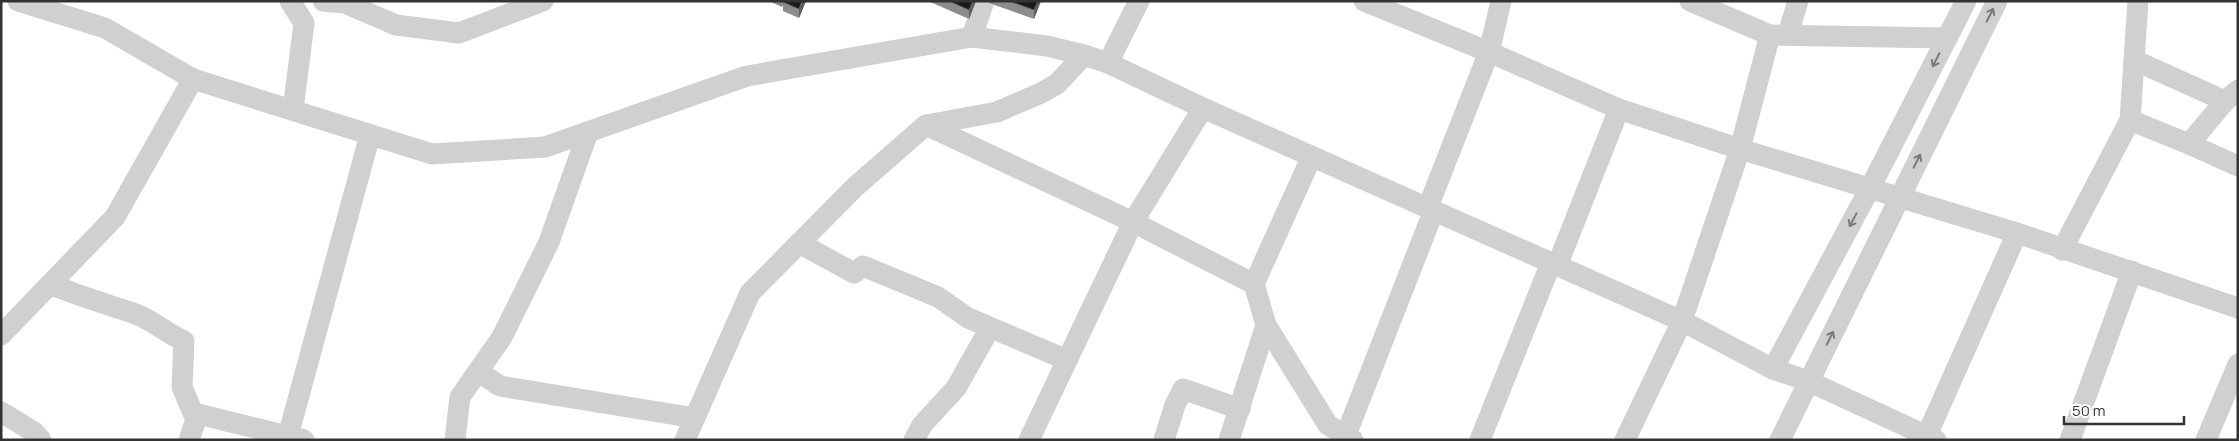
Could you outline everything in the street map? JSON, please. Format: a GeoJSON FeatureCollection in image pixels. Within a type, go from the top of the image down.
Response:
{"type":"FeatureCollection","features":[{"type":"Feature","properties":{"kind":"street"},"geometry":{"type":"LineString","coordinates":[[18,1],[105,28],[193,79],[432,154],[545,147],[747,76],[972,37],[1048,46],[1084,55],[1108,64],[1682,321],[1773,369],[1808,381],[1931,438],[2017,233]]}},
{"type":"Feature","properties":{"kind":"street"},"geometry":{"type":"LineString","coordinates":[[290,1],[304,23],[293,110]]}},
{"type":"Feature","properties":{"kind":"street"},"geometry":{"type":"LineString","coordinates":[[323,1],[345,2],[396,25],[459,33],[542,1]]}},
{"type":"Feature","properties":{"kind":"street"},"geometry":{"type":"LineString","coordinates":[[972,37],[984,1]]}},
{"type":"Feature","properties":{"kind":"street"},"geometry":{"type":"LineString","coordinates":[[1108,64],[1139,1]]}},
{"type":"Feature","properties":{"kind":"street"},"geometry":{"type":"LineString","coordinates":[[1364,1],[1489,52],[1619,109],[1740,149],[2017,233],[2062,250],[2132,271],[2238,308]]}},
{"type":"Feature","properties":{"kind":"street"},"geometry":{"type":"LineString","coordinates":[[1312,156],[1254,284],[1266,325],[1328,425],[1349,438],[1489,52],[1501,1]]}},
{"type":"Feature","properties":{"kind":"street"},"geometry":{"type":"LineString","coordinates":[[1690,1],[1779,34],[1947,38]]}},
{"type":"Feature","properties":{"kind":"street"},"geometry":{"type":"LineString","coordinates":[[1625,440],[1682,321],[1779,34],[1798,1]]}},
{"type":"Feature","properties":{"kind":"street"},"geometry":{"type":"LineString","coordinates":[[1773,369],[1870,188],[1966,1]]}},
{"type":"Feature","properties":{"kind":"street"},"geometry":{"type":"LineString","coordinates":[[1780,440],[1997,1]]}},
{"type":"Feature","properties":{"kind":"street"},"geometry":{"type":"LineString","coordinates":[[2062,250],[2130,120],[2138,1]]}},
{"type":"Feature","properties":{"kind":"street"},"geometry":{"type":"LineString","coordinates":[[685,440],[750,293],[855,187],[926,125],[997,112],[1041,93],[1057,84],[1084,55]]}},
{"type":"Feature","properties":{"kind":"street"},"geometry":{"type":"LineString","coordinates":[[2134,60],[2231,95],[2189,144]]}},
{"type":"Feature","properties":{"kind":"street"},"geometry":{"type":"LineString","coordinates":[[1,335],[115,217],[193,79]]}},
{"type":"Feature","properties":{"kind":"street"},"geometry":{"type":"LineString","coordinates":[[1029,440],[1133,222],[1203,108]]}},
{"type":"Feature","properties":{"kind":"street"},"geometry":{"type":"LineString","coordinates":[[1480,440],[1619,109]]}},
{"type":"Feature","properties":{"kind":"street"},"geometry":{"type":"LineString","coordinates":[[2130,120],[2238,166]]}},
{"type":"Feature","properties":{"kind":"street"},"geometry":{"type":"LineString","coordinates":[[926,125],[1133,222],[1254,284]]}},
{"type":"Feature","properties":{"kind":"street"},"geometry":{"type":"LineString","coordinates":[[455,440],[460,397],[502,337],[548,242],[588,132]]}},
{"type":"Feature","properties":{"kind":"street"},"geometry":{"type":"LineString","coordinates":[[193,430],[198,414],[296,438],[370,136]]}},
{"type":"Feature","properties":{"kind":"street"},"geometry":{"type":"LineString","coordinates":[[799,243],[854,272],[863,266],[938,297],[968,318],[1067,360]]}},
{"type":"Feature","properties":{"kind":"street"},"geometry":{"type":"LineString","coordinates":[[2070,440],[2132,271]]}},
{"type":"Feature","properties":{"kind":"street"},"geometry":{"type":"LineString","coordinates":[[50,284],[72,294],[138,315],[166,333],[184,341],[182,387],[193,430]]}},
{"type":"Feature","properties":{"kind":"street"},"geometry":{"type":"LineString","coordinates":[[1229,440],[1266,325]]}},
{"type":"Feature","properties":{"kind":"street"},"geometry":{"type":"LineString","coordinates":[[914,440],[922,425],[956,388],[990,328]]}},
{"type":"Feature","properties":{"kind":"street"},"geometry":{"type":"LineString","coordinates":[[2206,440],[2238,364]]}},
{"type":"Feature","properties":{"kind":"street"},"geometry":{"type":"LineString","coordinates":[[479,372],[500,386],[695,418]]}},
{"type":"Feature","properties":{"kind":"street"},"geometry":{"type":"LineString","coordinates":[[1164,440],[1175,405],[1184,389],[1240,409]]}},
{"type":"Feature","properties":{"kind":"street"},"geometry":{"type":"LineString","coordinates":[[1,412],[34,432],[41,440]]}},
{"type":"Feature","properties":{"kind":"building"},"geometry":{"type":"Polygon","coordinates":[[[783,1],[802,1],[799,9],[783,1]]]}},
{"type":"Feature","properties":{"kind":"building"},"geometry":{"type":"Polygon","coordinates":[[[949,1],[973,1],[969,10],[949,1]]]}},
{"type":"Feature","properties":{"kind":"building"},"geometry":{"type":"Polygon","coordinates":[[[1009,1],[1038,1],[1034,10],[1009,1]]]}}]}
